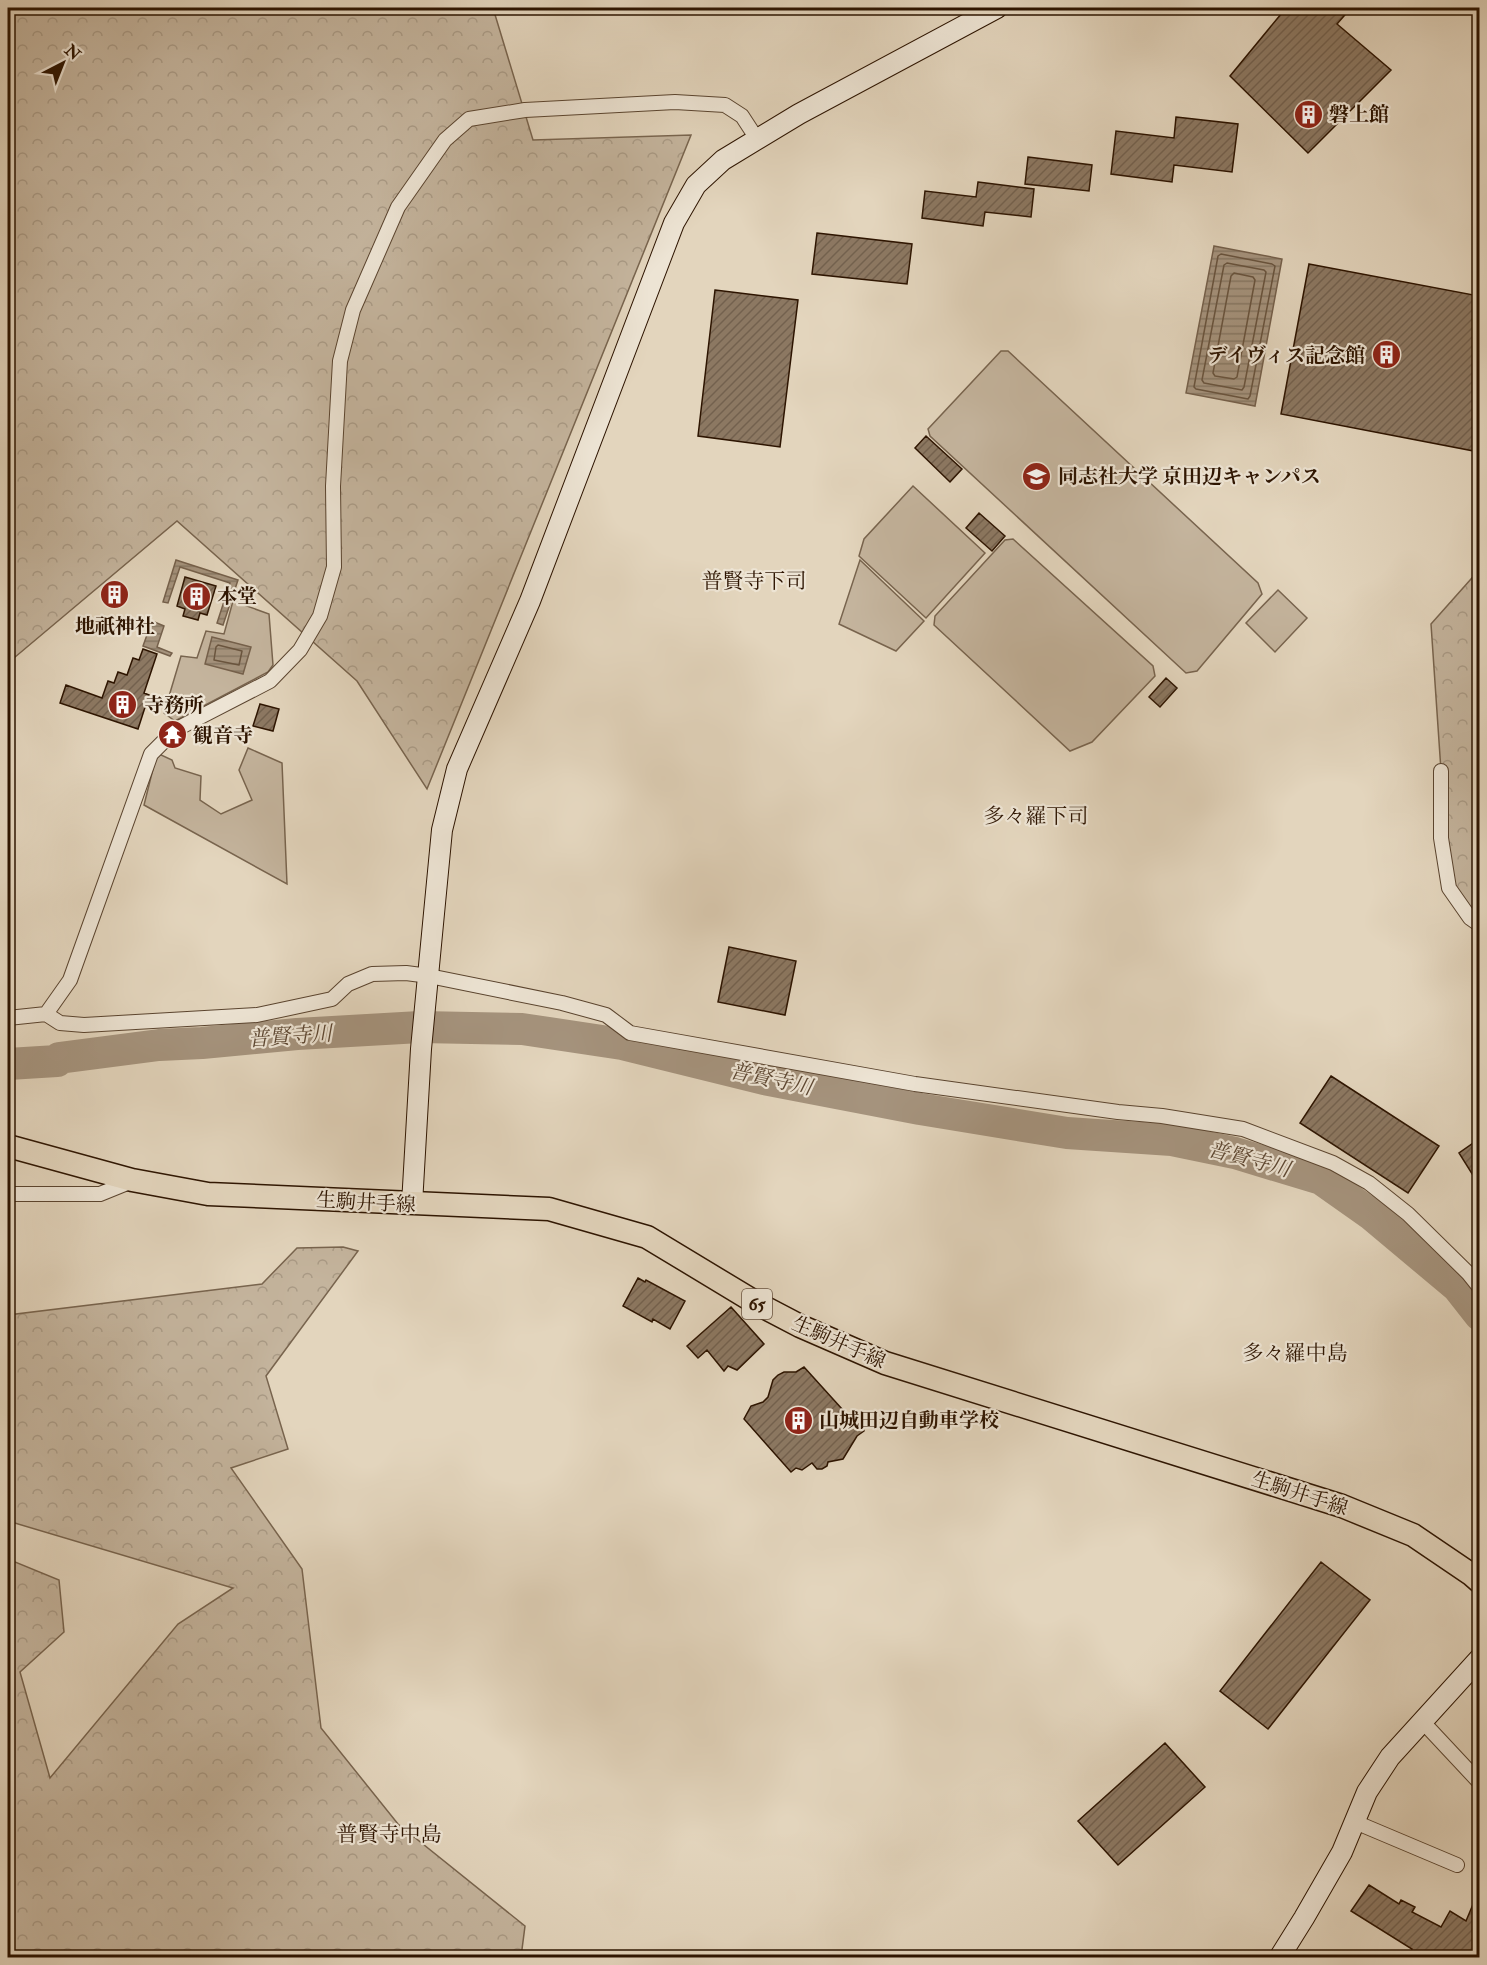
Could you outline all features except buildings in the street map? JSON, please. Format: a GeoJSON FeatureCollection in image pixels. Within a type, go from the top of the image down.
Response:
{"type":"FeatureCollection","features":[{"type":"Feature","properties":{"kind":"main road","name":"生駒井手線"},"geometry":{"type":"LineString","coordinates":[[8,1146],[132,1180],[208,1194],[549,1209],[647,1237],[758,1304],[800,1326],[885,1363],[1342,1506],[1413,1535],[1479,1582]]}},
{"type":"Feature","properties":{"kind":"street"},"geometry":{"type":"LineString","coordinates":[[412,1204],[421,1049],[442,830],[457,769],[530,601],[674,223],[696,185],[723,160],[757,139],[997,8]]}},
{"type":"Feature","properties":{"kind":"street"},"geometry":{"type":"LineString","coordinates":[[46,1014],[70,980],[151,754],[175,730],[270,681],[300,650],[320,616],[334,567],[333,486],[340,361],[353,310],[398,207],[445,140],[469,119],[525,110],[675,102],[725,105],[742,116],[757,139]]}},
{"type":"Feature","properties":{"kind":"street"},"geometry":{"type":"LineString","coordinates":[[1441,771],[1441,838],[1449,888],[1470,918],[1479,925]]}},
{"type":"Feature","properties":{"kind":"street"},"geometry":{"type":"LineString","coordinates":[[8,1018],[46,1014],[60,1023],[84,1025],[257,1015],[332,999],[348,984],[372,974],[406,973],[428,982],[562,1003],[606,1016],[630,1033],[663,1040],[915,1084],[1162,1116],[1243,1129],[1333,1163],[1369,1183],[1408,1214],[1468,1273],[1479,1288]]}},
{"type":"Feature","properties":{"kind":"street"},"geometry":{"type":"LineString","coordinates":[[8,1194],[100,1194],[132,1180]]}},
{"type":"Feature","properties":{"kind":"street"},"geometry":{"type":"LineString","coordinates":[[1279,1958],[1342,1852],[1367,1792],[1390,1757],[1479,1658]]}},
{"type":"Feature","properties":{"kind":"street"},"geometry":{"type":"LineString","coordinates":[[1422,1720],[1479,1783]]}},
{"type":"Feature","properties":{"kind":"street"},"geometry":{"type":"LineString","coordinates":[[1355,1822],[1457,1865]]}},
{"type":"Feature","properties":{"kind":"green space"},"geometry":{"type":"Polygon","coordinates":[[[8,8],[493,8],[533,140],[691,135],[427,789],[357,681],[177,521],[8,663],[8,8]]]}},
{"type":"Feature","properties":{"kind":"green space"},"geometry":{"type":"Polygon","coordinates":[[[1001,351],[1008,351],[1258,583],[1262,594],[1197,671],[1186,673],[930,436],[928,429],[1001,351]]]}},
{"type":"Feature","properties":{"kind":"green space"},"geometry":{"type":"Polygon","coordinates":[[[913,486],[985,553],[926,618],[859,556],[864,539],[913,486]]]}},
{"type":"Feature","properties":{"kind":"green space"},"geometry":{"type":"Polygon","coordinates":[[[1013,539],[1153,666],[1155,676],[1092,742],[1070,751],[934,625],[935,616],[1005,540],[1013,539]]]}},
{"type":"Feature","properties":{"kind":"green space"},"geometry":{"type":"Polygon","coordinates":[[[860,560],[924,621],[896,651],[839,624],[860,560]]]}},
{"type":"Feature","properties":{"kind":"green space"},"geometry":{"type":"Polygon","coordinates":[[[1479,570],[1479,925],[1449,888],[1431,624],[1479,570]]]}},
{"type":"Feature","properties":{"kind":"green space"},"geometry":{"type":"Polygon","coordinates":[[[1278,590],[1307,618],[1275,652],[1246,623],[1278,590]]]}},
{"type":"Feature","properties":{"kind":"green space"},"geometry":{"type":"Polygon","coordinates":[[[233,601],[269,614],[273,665],[268,672],[175,721],[164,713],[181,656],[197,658],[206,631],[224,634],[233,601]]]}},
{"type":"Feature","properties":{"kind":"green space"},"geometry":{"type":"Polygon","coordinates":[[[248,748],[282,763],[287,884],[144,805],[157,753],[172,760],[175,768],[201,776],[200,800],[221,814],[252,800],[239,770],[248,748]]]}},
{"type":"Feature","properties":{"kind":"green space"},"geometry":{"type":"Polygon","coordinates":[[[343,1247],[358,1251],[266,1376],[288,1449],[231,1468],[302,1569],[321,1728],[398,1824],[525,1926],[521,1957],[8,1957],[8,1559],[59,1580],[64,1632],[20,1672],[50,1778],[178,1624],[233,1588],[8,1521],[8,1315],[262,1284],[297,1248],[343,1247]]]}},
{"type":"Feature","properties":{"kind":"water"},"geometry":{"type":"Polygon","coordinates":[[[1214,246],[1282,259],[1255,406],[1186,393],[1214,246]]]}},
{"type":"Feature","properties":{"kind":"water"},"geometry":{"type":"Polygon","coordinates":[[[176,560],[238,580],[223,625],[217,623],[230,583],[180,567],[168,603],[163,602],[176,560]]]}},
{"type":"Feature","properties":{"kind":"water"},"geometry":{"type":"Polygon","coordinates":[[[152,621],[164,626],[157,647],[172,653],[170,656],[143,646],[152,621]]]}},
{"type":"Feature","properties":{"kind":"water"},"geometry":{"type":"Polygon","coordinates":[[[212,637],[251,647],[243,674],[205,664],[212,637]]]}},
{"type":"Feature","properties":{"kind":"waterway","name":"普賢寺川"},"geometry":{"type":"LineString","coordinates":[[8,1064],[57,1061],[59,1058],[159,1045],[420,1027],[522,1029],[622,1044],[764,1079],[920,1109],[1067,1133],[1172,1140],[1235,1153],[1321,1179],[1372,1215],[1458,1287],[1480,1315]]}},
{"type":"Feature","properties":{"kind":"place","name":"磐上館"},"geometry":{"type":"Point","coordinates":[1308,114]}},
{"type":"Feature","properties":{"kind":"place","name":"デイヴィス記念館"},"geometry":{"type":"Point","coordinates":[1386,355]}},
{"type":"Feature","properties":{"kind":"place","name":"同志社大学 京田辺キャンパス"},"geometry":{"type":"Point","coordinates":[1037,476]}},
{"type":"Feature","properties":{"kind":"place","name":"地祇神社"},"geometry":{"type":"Point","coordinates":[115,595]}},
{"type":"Feature","properties":{"kind":"place","name":"本堂"},"geometry":{"type":"Point","coordinates":[196,596]}},
{"type":"Feature","properties":{"kind":"place","name":"寺務所"},"geometry":{"type":"Point","coordinates":[123,705]}},
{"type":"Feature","properties":{"kind":"place","name":"観音寺"},"geometry":{"type":"Point","coordinates":[172,735]}},
{"type":"Feature","properties":{"kind":"place","name":"山城田辺自動車学校"},"geometry":{"type":"Point","coordinates":[798,1420]}},
{"type":"Feature","properties":{"kind":"district","name":"普賢寺下司"},"geometry":{"type":"Point","coordinates":[754,581]}},
{"type":"Feature","properties":{"kind":"district","name":"多々羅下司"},"geometry":{"type":"Point","coordinates":[1036,816]}},
{"type":"Feature","properties":{"kind":"district","name":"多々羅中島"},"geometry":{"type":"Point","coordinates":[1295,1353]}},
{"type":"Feature","properties":{"kind":"district","name":"普賢寺中島"},"geometry":{"type":"Point","coordinates":[389,1834]}}]}
